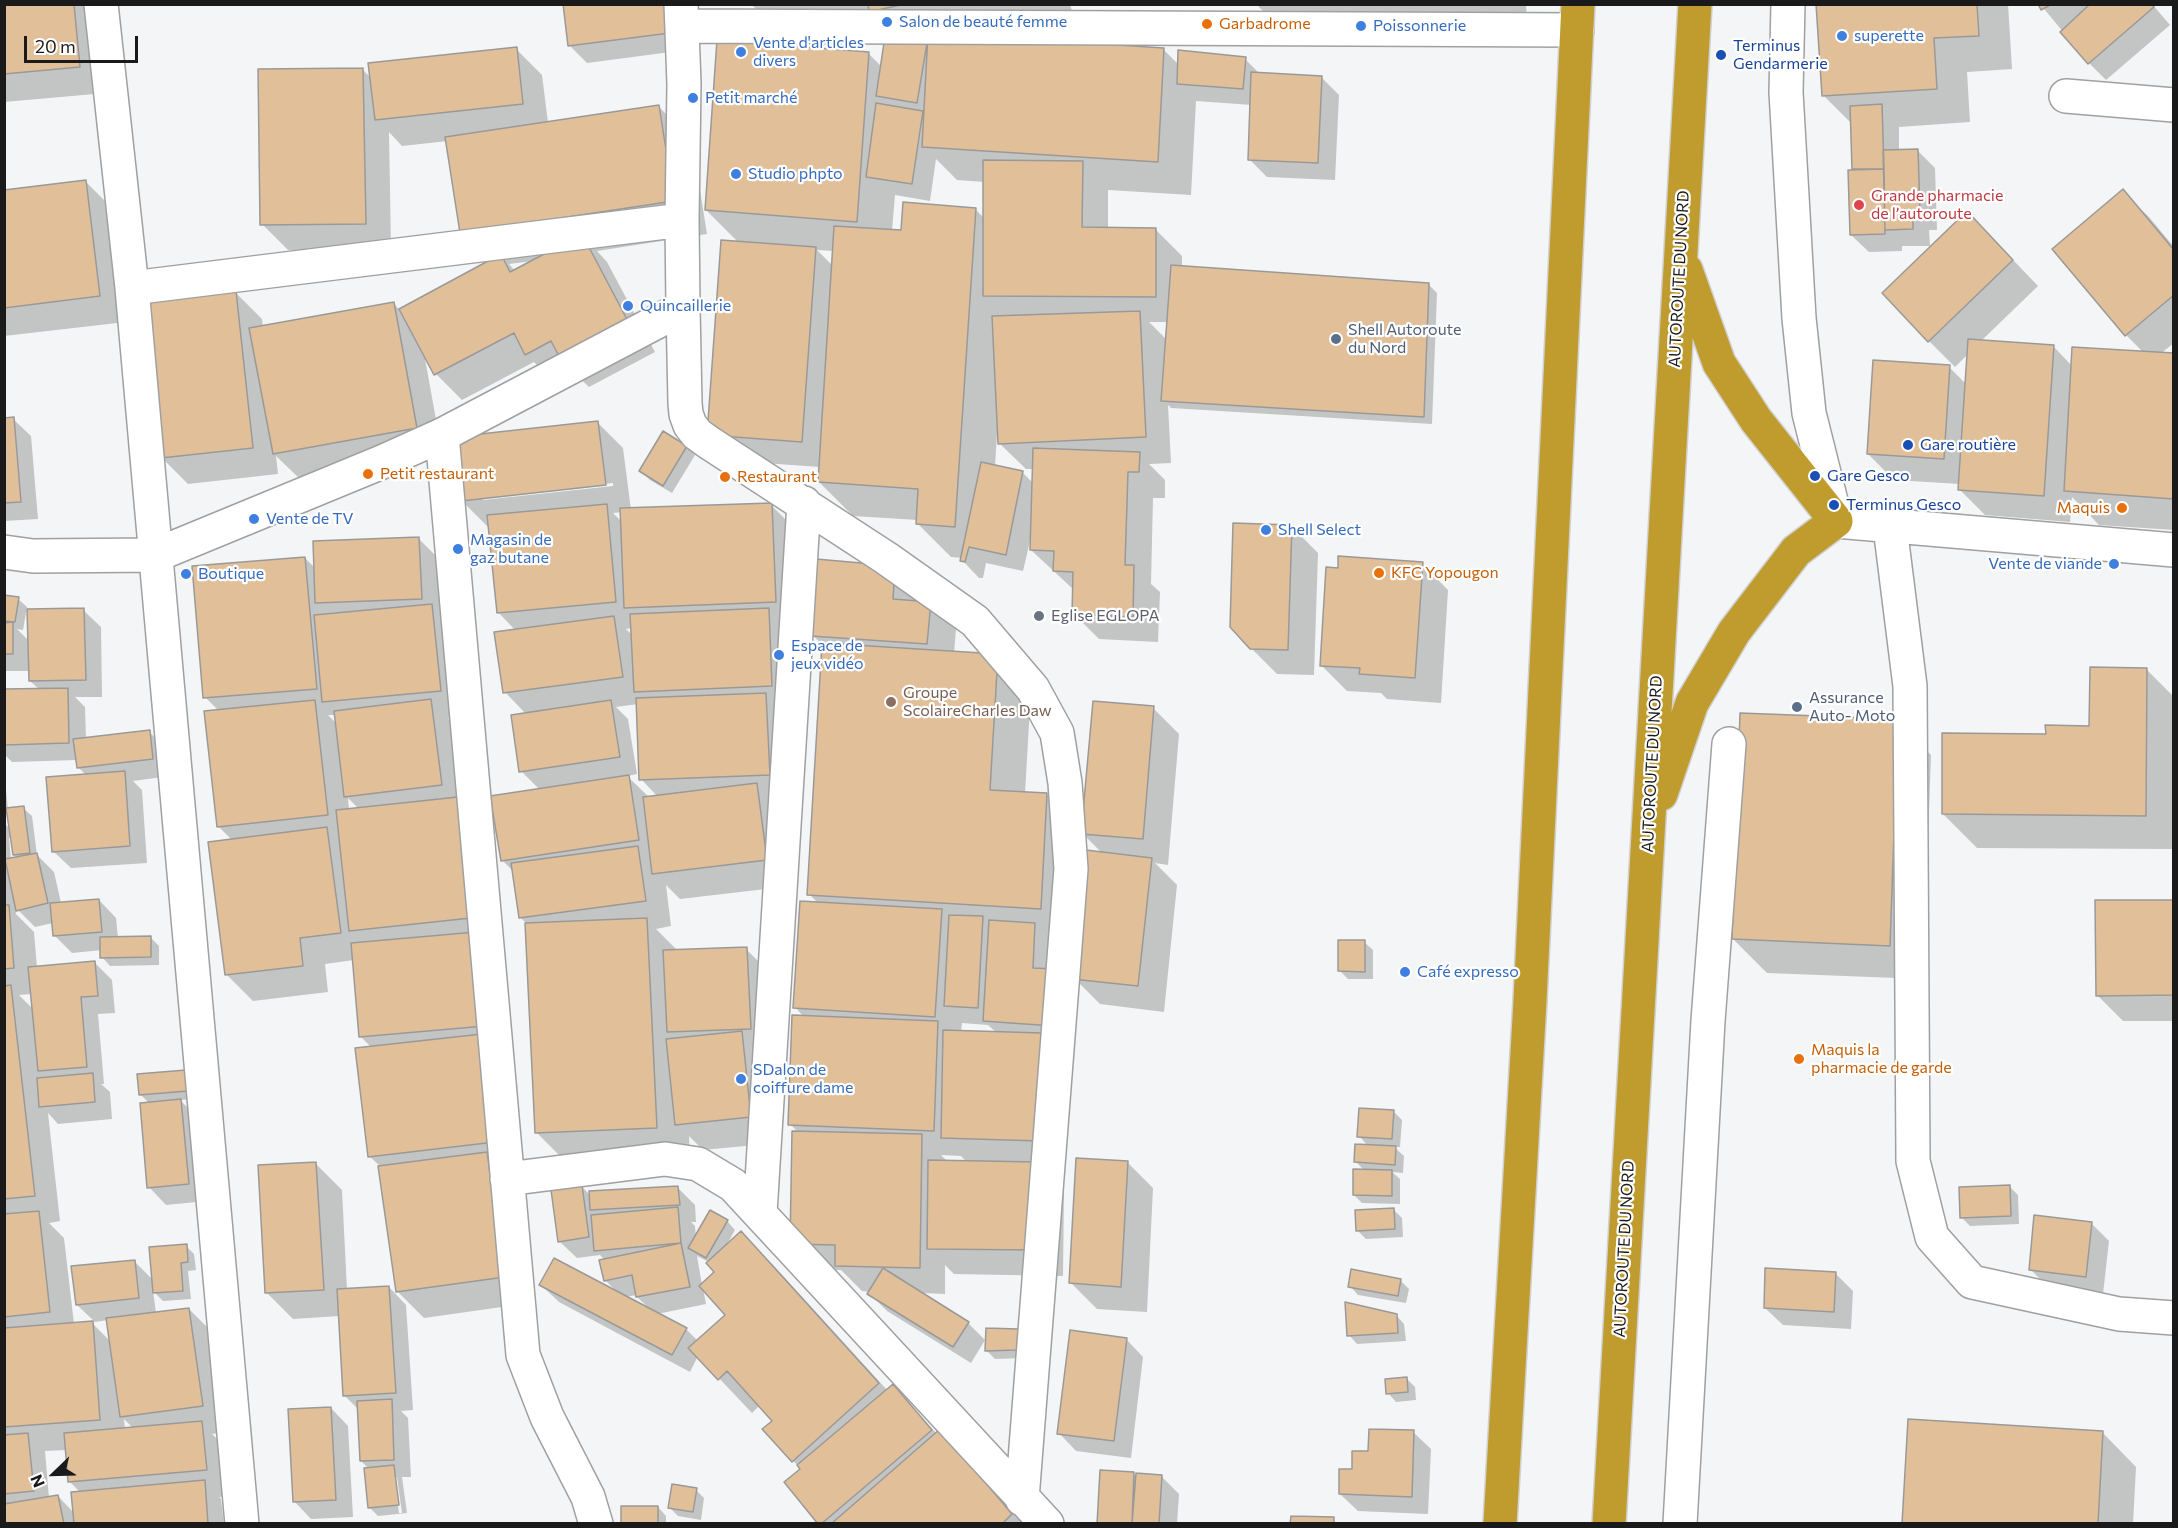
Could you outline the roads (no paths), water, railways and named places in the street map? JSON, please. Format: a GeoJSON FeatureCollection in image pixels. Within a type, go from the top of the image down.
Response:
{"type":"FeatureCollection","features":[{"type":"Feature","properties":{"kind":"highway","name":"AUTOROUTE DU NORD"},"geometry":{"type":"LineString","coordinates":[[1609,1524],[1695,4]]}},
{"type":"Feature","properties":{"kind":"highway"},"geometry":{"type":"LineString","coordinates":[[1500,1524],[1530,1001],[1578,17]]}},
{"type":"Feature","properties":{"kind":"highway"},"geometry":{"type":"LineString","coordinates":[[1648,830],[1692,703],[1734,632],[1796,551],[1836,521],[1756,420],[1719,363],[1680,252]]}},
{"type":"Feature","properties":{"kind":"street"},"geometry":{"type":"LineString","coordinates":[[101,4],[132,288],[242,1524]]}},
{"type":"Feature","properties":{"kind":"street"},"geometry":{"type":"LineString","coordinates":[[1788,4],[1786,92],[1798,318],[1809,413],[1836,521],[2174,550]]}},
{"type":"Feature","properties":{"kind":"street"},"geometry":{"type":"LineString","coordinates":[[1022,1498],[1071,869],[1065,783],[1057,733],[1033,689],[975,621],[804,503],[708,442],[690,425],[685,403],[683,308],[682,15],[1578,17]]}},
{"type":"Feature","properties":{"kind":"street"},"geometry":{"type":"LineString","coordinates":[[2067,96],[2174,105]]}},
{"type":"Feature","properties":{"kind":"street"},"geometry":{"type":"LineString","coordinates":[[132,288],[682,220]]}},
{"type":"Feature","properties":{"kind":"street"},"geometry":{"type":"LineString","coordinates":[[4,552],[33,556],[156,555],[442,435],[683,308]]}},
{"type":"Feature","properties":{"kind":"street"},"geometry":{"type":"LineString","coordinates":[[442,435],[523,1355],[547,1417],[588,1497],[596,1524]]}},
{"type":"Feature","properties":{"kind":"street"},"geometry":{"type":"LineString","coordinates":[[760,1213],[804,503]]}},
{"type":"Feature","properties":{"kind":"street"},"geometry":{"type":"LineString","coordinates":[[1890,527],[1910,686],[1913,1161],[1932,1237],[1972,1282],[2119,1314],[2174,1318]]}},
{"type":"Feature","properties":{"kind":"street"},"geometry":{"type":"LineString","coordinates":[[1680,1524],[1708,1021],[1729,744]]}},
{"type":"Feature","properties":{"kind":"street"},"geometry":{"type":"LineString","coordinates":[[507,1179],[665,1159],[698,1164],[733,1185],[1047,1524]]}},
{"type":"Feature","properties":{"kind":"place","name":"Salon de beauté femme"},"geometry":{"type":"Point","coordinates":[887,22]}},
{"type":"Feature","properties":{"kind":"place","name":"Garbadrome"},"geometry":{"type":"Point","coordinates":[1207,24]}},
{"type":"Feature","properties":{"kind":"place","name":"Poissonnerie"},"geometry":{"type":"Point","coordinates":[1361,26]}},
{"type":"Feature","properties":{"kind":"place","name":"superette"},"geometry":{"type":"Point","coordinates":[1842,36]}},
{"type":"Feature","properties":{"kind":"place","name":"Vente d'articles divers"},"geometry":{"type":"Point","coordinates":[741,52]}},
{"type":"Feature","properties":{"kind":"place","name":"Terminus Gendarmerie"},"geometry":{"type":"Point","coordinates":[1721,55]}},
{"type":"Feature","properties":{"kind":"place","name":"Petit marché"},"geometry":{"type":"Point","coordinates":[693,98]}},
{"type":"Feature","properties":{"kind":"place","name":"Studio phpto"},"geometry":{"type":"Point","coordinates":[736,174]}},
{"type":"Feature","properties":{"kind":"place","name":"Grande pharmacie de l’autoroute"},"geometry":{"type":"Point","coordinates":[1859,205]}},
{"type":"Feature","properties":{"kind":"place","name":"Quincaillerie"},"geometry":{"type":"Point","coordinates":[628,306]}},
{"type":"Feature","properties":{"kind":"place","name":"Shell Autoroute du Nord"},"geometry":{"type":"Point","coordinates":[1336,339]}},
{"type":"Feature","properties":{"kind":"place","name":"Gare routière"},"geometry":{"type":"Point","coordinates":[1908,445]}},
{"type":"Feature","properties":{"kind":"place","name":"Petit restaurant"},"geometry":{"type":"Point","coordinates":[368,474]}},
{"type":"Feature","properties":{"kind":"place","name":"Gare Gesco"},"geometry":{"type":"Point","coordinates":[1815,476]}},
{"type":"Feature","properties":{"kind":"place","name":"Restaurant"},"geometry":{"type":"Point","coordinates":[725,477]}},
{"type":"Feature","properties":{"kind":"place","name":"Terminus Gesco"},"geometry":{"type":"Point","coordinates":[1834,505]}},
{"type":"Feature","properties":{"kind":"place","name":"Maquis"},"geometry":{"type":"Point","coordinates":[2122,508]}},
{"type":"Feature","properties":{"kind":"place","name":"Vente de TV"},"geometry":{"type":"Point","coordinates":[254,519]}},
{"type":"Feature","properties":{"kind":"place","name":"Shell Select"},"geometry":{"type":"Point","coordinates":[1266,530]}},
{"type":"Feature","properties":{"kind":"place","name":"Magasin de gaz butane"},"geometry":{"type":"Point","coordinates":[458,549]}},
{"type":"Feature","properties":{"kind":"place","name":"Vente de viande"},"geometry":{"type":"Point","coordinates":[2114,564]}},
{"type":"Feature","properties":{"kind":"place","name":"KFC Yopougon"},"geometry":{"type":"Point","coordinates":[1379,573]}},
{"type":"Feature","properties":{"kind":"place","name":"Boutique"},"geometry":{"type":"Point","coordinates":[186,574]}},
{"type":"Feature","properties":{"kind":"place","name":"Eglise EGLOPA"},"geometry":{"type":"Point","coordinates":[1039,616]}},
{"type":"Feature","properties":{"kind":"place","name":"Espace de jeux vidéo"},"geometry":{"type":"Point","coordinates":[779,655]}},
{"type":"Feature","properties":{"kind":"place","name":"Groupe ScolaireCharles Daw"},"geometry":{"type":"Point","coordinates":[891,702]}},
{"type":"Feature","properties":{"kind":"place","name":"Assurance Auto- Moto"},"geometry":{"type":"Point","coordinates":[1797,707]}},
{"type":"Feature","properties":{"kind":"place","name":"Café expresso"},"geometry":{"type":"Point","coordinates":[1405,972]}},
{"type":"Feature","properties":{"kind":"place","name":"Maquis la pharmacie de garde"},"geometry":{"type":"Point","coordinates":[1799,1059]}},
{"type":"Feature","properties":{"kind":"place","name":"SDalon de coiffure dame"},"geometry":{"type":"Point","coordinates":[741,1079]}}]}
